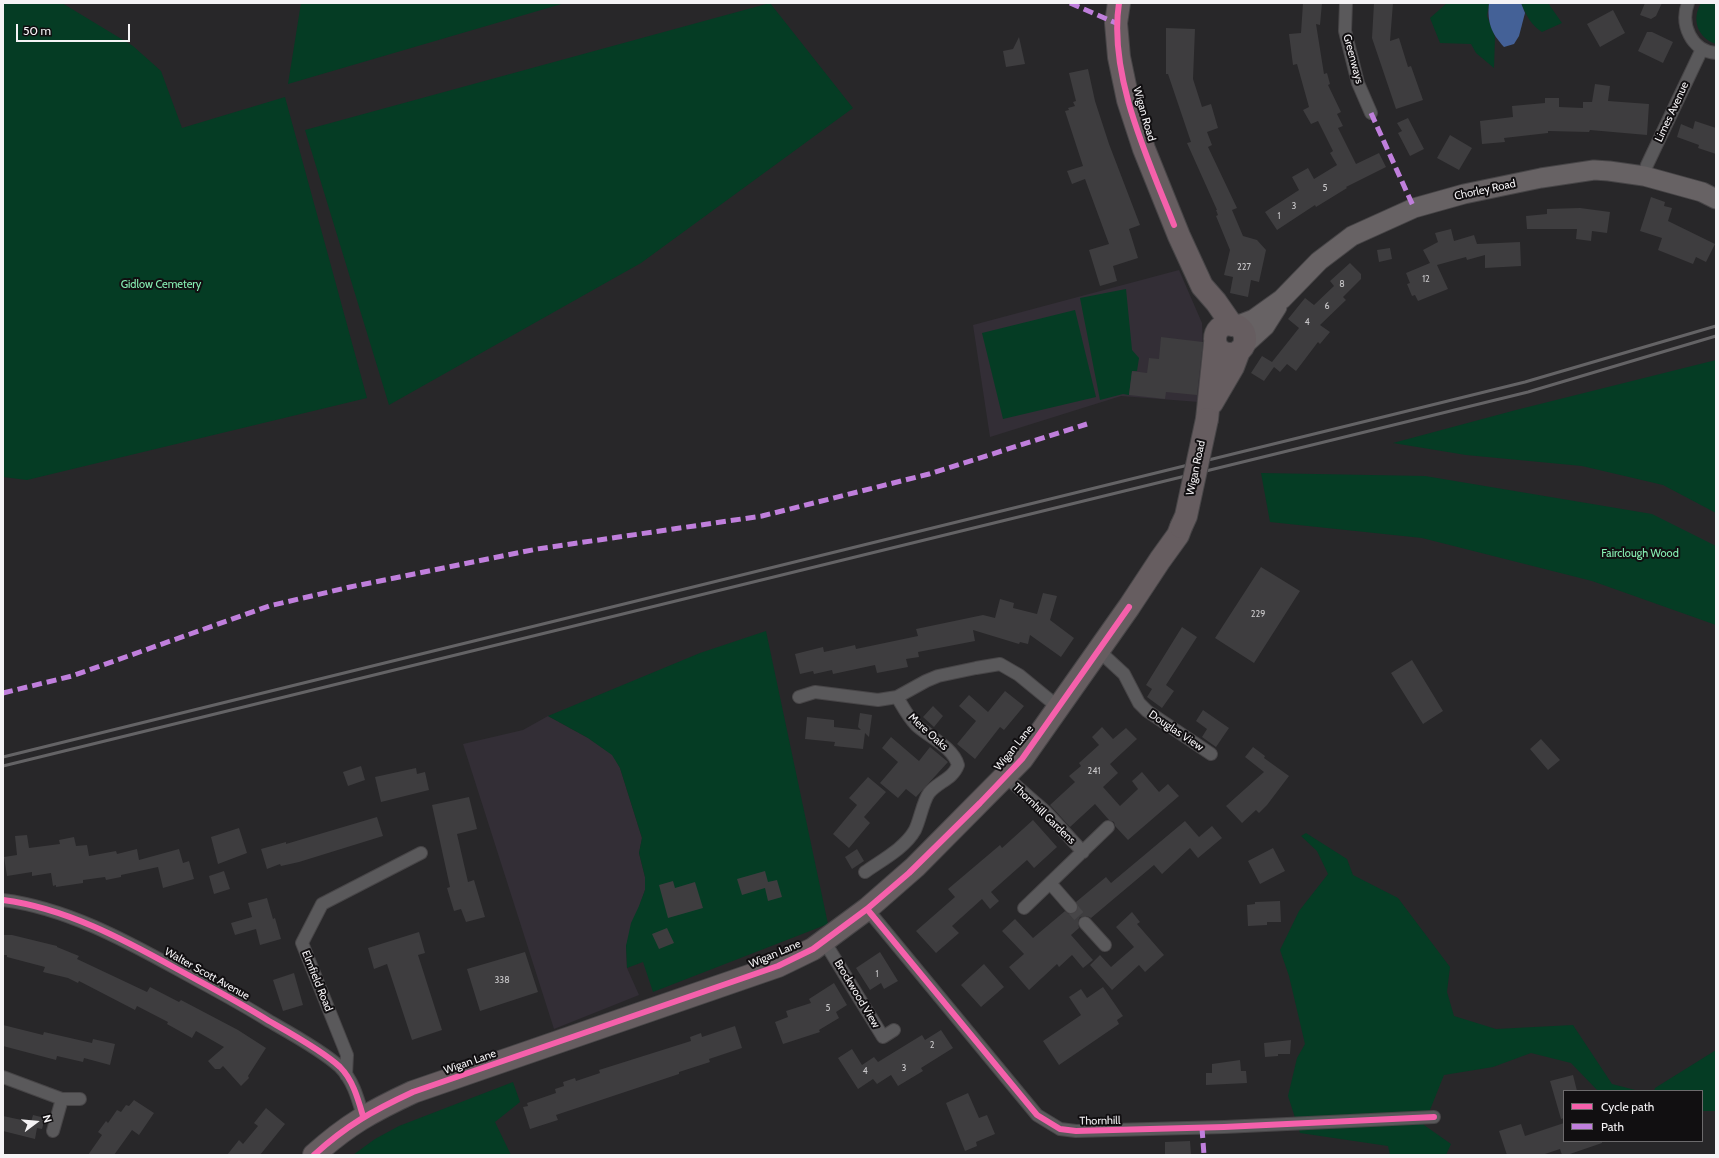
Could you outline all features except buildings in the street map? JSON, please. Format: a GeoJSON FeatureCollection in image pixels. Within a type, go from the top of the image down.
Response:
{"type":"FeatureCollection","features":[{"type":"Feature","properties":{"kind":"highway","name":"Wigan Road"},"geometry":{"type":"LineString","coordinates":[[1119,3],[1116,23],[1119,58],[1128,100],[1149,163],[1179,236],[1204,288],[1234,325]]}},
{"type":"Feature","properties":{"kind":"highway","name":"Wigan Road"},"geometry":{"type":"LineString","coordinates":[[1181,527],[1186,516],[1208,414],[1215,341],[1206,308],[1204,288]]}},
{"type":"Feature","properties":{"kind":"highway"},"geometry":{"type":"LineString","coordinates":[[1234,325],[1243,333],[1244,342],[1240,349],[1230,354],[1225,353],[1218,347],[1215,341],[1216,334],[1222,326],[1234,325]]}},
{"type":"Feature","properties":{"kind":"highway","name":"Wigan Road"},"geometry":{"type":"LineString","coordinates":[[1208,414],[1240,349]]}},
{"type":"Feature","properties":{"kind":"highway","name":"Wigan Lane"},"geometry":{"type":"LineString","coordinates":[[314,1155],[340,1132],[364,1116],[413,1092],[778,966],[813,949],[867,910],[915,867],[1022,758],[1178,534],[1181,527]]}},
{"type":"Feature","properties":{"kind":"main road","name":"Chorley Road"},"geometry":{"type":"LineString","coordinates":[[1234,325],[1249,322],[1282,299],[1319,261],[1352,236],[1414,208],[1464,194],[1533,180],[1594,170],[1644,176],[1702,192],[1716,199]]}},
{"type":"Feature","properties":{"kind":"main road","name":"Chorley Road"},"geometry":{"type":"LineString","coordinates":[[1240,349],[1266,326],[1282,299]]}},
{"type":"Feature","properties":{"kind":"street","name":"Greenways"},"geometry":{"type":"LineString","coordinates":[[1346,3],[1345,31],[1358,83],[1371,113]]}},
{"type":"Feature","properties":{"kind":"street"},"geometry":{"type":"LineString","coordinates":[[1688,3],[1685,10],[1684,21],[1687,32],[1693,42],[1702,49],[1716,53]]}},
{"type":"Feature","properties":{"kind":"street","name":"Limes Avenue"},"geometry":{"type":"LineString","coordinates":[[1644,176],[1647,165],[1702,49]]}},
{"type":"Feature","properties":{"kind":"street","name":"Douglas View"},"geometry":{"type":"LineString","coordinates":[[1098,650],[1124,674],[1139,703],[1146,711],[1211,754]]}},
{"type":"Feature","properties":{"kind":"street"},"geometry":{"type":"LineString","coordinates":[[799,697],[815,692],[878,700],[897,697],[938,676],[1000,664],[1019,674],[1058,707]]}},
{"type":"Feature","properties":{"kind":"street","name":"Mere Oaks"},"geometry":{"type":"LineString","coordinates":[[865,872],[894,852],[908,839],[918,822],[926,797],[934,788],[951,776],[958,765],[953,755],[908,716],[897,697]]}},
{"type":"Feature","properties":{"kind":"street","name":"Thornhill Gardens"},"geometry":{"type":"LineString","coordinates":[[1005,776],[1046,812],[1083,852]]}},
{"type":"Feature","properties":{"kind":"street","name":"Thornhill Gardens"},"geometry":{"type":"LineString","coordinates":[[1024,908],[1108,827]]}},
{"type":"Feature","properties":{"kind":"street","name":"Elmfield Road"},"geometry":{"type":"LineString","coordinates":[[346,1075],[347,1055],[302,943],[322,904],[421,853]]}},
{"type":"Feature","properties":{"kind":"street"},"geometry":{"type":"LineString","coordinates":[[1050,883],[1071,906]]}},
{"type":"Feature","properties":{"kind":"street","name":"Walter Scott Avenue"},"geometry":{"type":"LineString","coordinates":[[3,900],[22,903],[50,911],[84,923],[127,942],[281,1028],[331,1060],[346,1075],[364,1116]]}},
{"type":"Feature","properties":{"kind":"street","name":"Thornhill"},"geometry":{"type":"LineString","coordinates":[[867,910],[1037,1115],[1060,1129],[1076,1131],[1224,1127],[1434,1117]]}},
{"type":"Feature","properties":{"kind":"street"},"geometry":{"type":"LineString","coordinates":[[1085,923],[1105,945]]}},
{"type":"Feature","properties":{"kind":"street","name":"Brockwood View"},"geometry":{"type":"LineString","coordinates":[[824,941],[883,1037],[894,1030]]}},
{"type":"Feature","properties":{"kind":"street"},"geometry":{"type":"LineString","coordinates":[[3,1077],[62,1099],[80,1099]]}},
{"type":"Feature","properties":{"kind":"street"},"geometry":{"type":"LineString","coordinates":[[53,1131],[62,1099]]}},
{"type":"Feature","properties":{"kind":"shaded area"},"geometry":{"type":"Polygon","coordinates":[[[1179,270],[1202,323],[1204,372],[1199,402],[1121,396],[990,437],[973,325],[1179,270]]]}},
{"type":"Feature","properties":{"kind":"shaded area"},"geometry":{"type":"Polygon","coordinates":[[[548,716],[588,738],[613,755],[620,768],[642,838],[639,853],[645,877],[645,890],[626,946],[627,968],[639,995],[554,1029],[463,744],[523,730],[548,716]]]}},
{"type":"Feature","properties":{"kind":"green space","name":"Gidlow Cemetery"},"geometry":{"type":"Polygon","coordinates":[[[3,3],[62,3],[133,46],[161,71],[182,128],[285,97],[367,398],[27,480],[3,477],[3,3]]]}},
{"type":"Feature","properties":{"kind":"green space"},"geometry":{"type":"Polygon","coordinates":[[[301,3],[565,3],[288,84],[301,3]]]}},
{"type":"Feature","properties":{"kind":"green space"},"geometry":{"type":"Polygon","coordinates":[[[770,3],[853,108],[641,263],[389,405],[305,130],[770,3]]]}},
{"type":"Feature","properties":{"kind":"green space"},"geometry":{"type":"Polygon","coordinates":[[[1447,3],[1489,3],[1487,16],[1495,37],[1494,68],[1476,53],[1471,44],[1440,43],[1430,18],[1447,3]]]}},
{"type":"Feature","properties":{"kind":"green space"},"geometry":{"type":"Polygon","coordinates":[[[1521,3],[1548,3],[1562,23],[1542,32],[1529,19],[1521,3]]]}},
{"type":"Feature","properties":{"kind":"green space"},"geometry":{"type":"Polygon","coordinates":[[[1701,3],[1716,3],[1716,44],[1705,37],[1698,28],[1697,16],[1701,3]]]}},
{"type":"Feature","properties":{"kind":"green space"},"geometry":{"type":"Polygon","coordinates":[[[1126,289],[1132,350],[1139,358],[1137,371],[1132,371],[1129,395],[1123,394],[1100,400],[1080,298],[1126,289]]]}},
{"type":"Feature","properties":{"kind":"green space"},"geometry":{"type":"Polygon","coordinates":[[[1075,310],[1096,397],[1003,419],[982,333],[1075,310]]]}},
{"type":"Feature","properties":{"kind":"green space"},"geometry":{"type":"Polygon","coordinates":[[[1716,360],[1716,513],[1663,485],[1582,466],[1466,455],[1393,443],[1516,410],[1716,360]]]}},
{"type":"Feature","properties":{"kind":"green space","name":"Fairclough Wood"},"geometry":{"type":"Polygon","coordinates":[[[1261,473],[1425,476],[1652,514],[1716,546],[1716,625],[1592,581],[1422,538],[1270,522],[1261,473]]]}},
{"type":"Feature","properties":{"kind":"green space"},"geometry":{"type":"Polygon","coordinates":[[[766,631],[828,924],[653,992],[643,962],[627,968],[626,946],[631,923],[645,890],[645,877],[639,853],[642,838],[620,768],[612,755],[588,738],[548,716],[700,653],[766,631]]]}},
{"type":"Feature","properties":{"kind":"green space"},"geometry":{"type":"Polygon","coordinates":[[[1306,833],[1347,859],[1353,875],[1398,898],[1450,967],[1447,992],[1454,1016],[1496,1029],[1573,1025],[1612,1084],[1635,1090],[1597,1090],[1571,1063],[1531,1053],[1493,1067],[1444,1075],[1424,1125],[1451,1144],[1446,1155],[1390,1155],[1388,1146],[1300,1133],[1288,1096],[1297,1058],[1305,1044],[1289,976],[1280,950],[1299,911],[1328,874],[1317,851],[1301,836],[1306,833]]]}},
{"type":"Feature","properties":{"kind":"green space"},"geometry":{"type":"Polygon","coordinates":[[[1716,1050],[1716,1111],[1703,1111],[1703,1090],[1654,1090],[1655,1088],[1716,1050]]]}},
{"type":"Feature","properties":{"kind":"green space"},"geometry":{"type":"Polygon","coordinates":[[[513,1082],[520,1102],[495,1122],[511,1155],[353,1155],[375,1139],[399,1126],[513,1082]]]}},
{"type":"Feature","properties":{"kind":"water"},"geometry":{"type":"Polygon","coordinates":[[[1489,3],[1521,3],[1525,13],[1519,36],[1514,44],[1504,47],[1496,37],[1489,22],[1489,3]]]}},
{"type":"Feature","properties":{"kind":"tunnel"},"geometry":{"type":"LineString","coordinates":[[1071,907],[1085,923]]}},
{"type":"Feature","properties":{"kind":"railway"},"geometry":{"type":"LineString","coordinates":[[3,757],[1525,382],[1716,326]]}},
{"type":"Feature","properties":{"kind":"railway"},"geometry":{"type":"LineString","coordinates":[[3,766],[1528,392],[1716,336]]}},
{"type":"Feature","properties":{"kind":"marked path"},"geometry":{"type":"LineString","coordinates":[[1070,3],[1116,23]]}},
{"type":"Feature","properties":{"kind":"marked path"},"geometry":{"type":"LineString","coordinates":[[1371,113],[1414,208]]}},
{"type":"Feature","properties":{"kind":"marked path"},"geometry":{"type":"LineString","coordinates":[[3,693],[72,676],[269,606],[350,587],[537,549],[762,516],[929,474],[1087,424]]}},
{"type":"Feature","properties":{"kind":"marked path"},"geometry":{"type":"LineString","coordinates":[[1202,1128],[1204,1155]]}},
{"type":"Feature","properties":{"kind":"cycle path"},"geometry":{"type":"LineString","coordinates":[[1119,3],[1117,31],[1119,59],[1125,87],[1142,145],[1174,225]]}},
{"type":"Feature","properties":{"kind":"cycle path"},"geometry":{"type":"LineString","coordinates":[[314,1155],[326,1144],[360,1119],[413,1092],[778,966],[813,949],[867,909],[909,873],[1022,759],[1129,607]]}},
{"type":"Feature","properties":{"kind":"cycle path"},"geometry":{"type":"LineString","coordinates":[[3,900],[49,910],[93,926],[157,958],[246,1007],[316,1049],[340,1067],[345,1072],[354,1090],[363,1116]]}},
{"type":"Feature","properties":{"kind":"cycle path"},"geometry":{"type":"LineString","coordinates":[[867,909],[1037,1115],[1060,1129],[1076,1131],[1224,1127],[1434,1117]]}}]}
